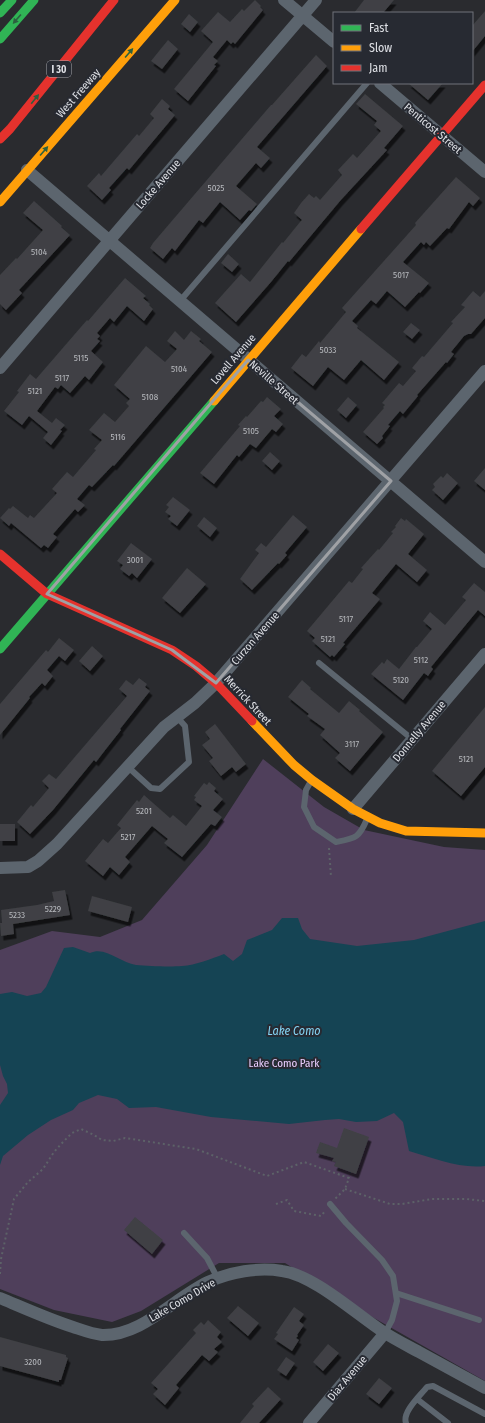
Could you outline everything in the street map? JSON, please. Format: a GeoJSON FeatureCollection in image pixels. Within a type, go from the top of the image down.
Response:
{"type":"FeatureCollection","features":[{"type":"Feature","properties":{"kind":"main road"},"geometry":{"type":"LineString","coordinates":[[0,13],[12,0]]}},
{"type":"Feature","properties":{"kind":"main road"},"geometry":{"type":"LineString","coordinates":[[0,39],[34,0]]}},
{"type":"Feature","properties":{"kind":"main road","name":"I 30"},"geometry":{"type":"LineString","coordinates":[[0,139],[10,129],[114,0]]}},
{"type":"Feature","properties":{"kind":"main road"},"geometry":{"type":"LineString","coordinates":[[107,8],[120,0]]}},
{"type":"Feature","properties":{"kind":"main road","name":"West Freeway"},"geometry":{"type":"LineString","coordinates":[[0,202],[175,0]]}},
{"type":"Feature","properties":{"kind":"main road","name":"Lovell Avenue"},"geometry":{"type":"LineString","coordinates":[[0,649],[485,85]]}},
{"type":"Feature","properties":{"kind":"main road"},"geometry":{"type":"LineString","coordinates":[[0,143],[10,129]]}},
{"type":"Feature","properties":{"kind":"main road","name":"Merrick Street"},"geometry":{"type":"LineString","coordinates":[[0,554],[47,594],[172,650],[196,666],[216,683],[294,765],[312,780],[353,809],[380,823],[406,830],[485,833]]}},
{"type":"Feature","properties":{"kind":"street"},"geometry":{"type":"LineString","coordinates":[[284,0],[333,41]]}},
{"type":"Feature","properties":{"kind":"street","name":"Locke Avenue"},"geometry":{"type":"LineString","coordinates":[[0,368],[316,0]]}},
{"type":"Feature","properties":{"kind":"street","name":"Penticost Street"},"geometry":{"type":"LineString","coordinates":[[381,84],[485,172]]}},
{"type":"Feature","properties":{"kind":"street","name":"Neville Street"},"geometry":{"type":"LineString","coordinates":[[27,170],[485,562]]}},
{"type":"Feature","properties":{"kind":"street","name":"Curzon Avenue"},"geometry":{"type":"LineString","coordinates":[[0,868],[28,867],[38,861],[57,844],[164,727],[216,683],[485,371]]}},
{"type":"Feature","properties":{"kind":"street","name":"Donnelly Avenue"},"geometry":{"type":"LineString","coordinates":[[353,809],[485,654]]}},
{"type":"Feature","properties":{"kind":"street","name":"Lake Como Drive"},"geometry":{"type":"LineString","coordinates":[[0,1298],[60,1323],[84,1331],[100,1335],[115,1334],[136,1328],[208,1282],[227,1275],[246,1272],[268,1270],[283,1271],[298,1275],[318,1286],[385,1333],[485,1388]]}},
{"type":"Feature","properties":{"kind":"street","name":"Diaz Avenue"},"geometry":{"type":"LineString","coordinates":[[309,1423],[385,1333]]}},
{"type":"Feature","properties":{"kind":"lane"},"geometry":{"type":"LineString","coordinates":[[180,301],[366,84]]}},
{"type":"Feature","properties":{"kind":"lane"},"geometry":{"type":"LineString","coordinates":[[319,663],[412,739]]}},
{"type":"Feature","properties":{"kind":"lane"},"geometry":{"type":"LineString","coordinates":[[128,767],[151,788],[160,789],[189,762],[186,726],[177,717]]}},
{"type":"Feature","properties":{"kind":"lane"},"geometry":{"type":"LineString","coordinates":[[312,780],[306,790],[304,807],[314,827],[336,842],[353,839],[362,831],[368,817]]}},
{"type":"Feature","properties":{"kind":"lane"},"geometry":{"type":"LineString","coordinates":[[330,1204],[346,1223],[382,1260],[393,1276],[397,1301],[392,1320],[385,1333]]}},
{"type":"Feature","properties":{"kind":"lane"},"geometry":{"type":"LineString","coordinates":[[184,1233],[207,1258],[218,1279]]}},
{"type":"Feature","properties":{"kind":"lane"},"geometry":{"type":"LineString","coordinates":[[396,1293],[479,1320]]}},
{"type":"Feature","properties":{"kind":"lane"},"geometry":{"type":"LineString","coordinates":[[406,1423],[406,1412],[427,1387],[433,1386],[485,1414]]}},
{"type":"Feature","properties":{"kind":"lane"},"geometry":{"type":"LineString","coordinates":[[417,1399],[448,1423]]}},
{"type":"Feature","properties":{"kind":"path"},"geometry":{"type":"LineString","coordinates":[[329,837],[331,877]]}},
{"type":"Feature","properties":{"kind":"path"},"geometry":{"type":"LineString","coordinates":[[0,1274],[8,1223],[14,1199],[28,1182],[43,1169],[54,1152],[63,1142],[72,1133],[81,1129],[94,1134],[102,1140],[112,1141],[125,1138],[196,1148],[267,1176],[304,1162],[349,1178],[345,1188],[321,1216],[294,1210],[287,1200],[276,1204]]}},
{"type":"Feature","properties":{"kind":"path"},"geometry":{"type":"LineString","coordinates":[[345,1188],[390,1204],[432,1199],[466,1199],[485,1201]]}},
{"type":"Feature","properties":{"kind":"highlighted area"},"geometry":{"type":"Polygon","coordinates":[[[248,360],[391,481],[216,683],[172,650],[47,594],[248,360]]]}},
{"type":"Feature","properties":{"kind":"green space","name":"Lake Como Park"},"geometry":{"type":"Polygon","coordinates":[[[263,759],[324,807],[364,830],[444,847],[485,850],[485,1381],[374,1318],[285,1263],[219,1263],[141,1311],[112,1322],[54,1310],[0,1289],[0,950],[52,931],[100,937],[142,920],[207,845],[263,759]]]}},
{"type":"Feature","properties":{"kind":"water","name":"Lake Como"},"geometry":{"type":"Polygon","coordinates":[[[282,918],[298,918],[302,929],[310,939],[357,946],[414,940],[485,921],[485,1166],[466,1166],[437,1160],[409,1151],[403,1122],[394,1113],[377,1121],[356,1122],[339,1119],[289,1124],[211,1117],[156,1107],[129,1108],[117,1099],[98,1095],[79,1103],[73,1110],[51,1120],[28,1135],[3,1156],[0,1165],[0,1105],[8,1093],[7,1084],[0,1065],[0,994],[12,992],[27,996],[41,993],[46,987],[64,948],[73,947],[90,953],[96,951],[107,953],[130,964],[136,965],[187,965],[203,962],[224,954],[233,961],[242,954],[247,940],[272,930],[282,918]]]}},
{"type":"Feature","properties":{"kind":"building"},"geometry":{"type":"Polygon","coordinates":[[[255,0],[263,10],[235,44],[233,42],[231,44],[227,40],[213,57],[218,61],[214,65],[216,66],[188,101],[174,89],[213,42],[201,31],[218,12],[230,22],[242,9],[244,11],[255,0]]]}},
{"type":"Feature","properties":{"kind":"building"},"geometry":{"type":"Polygon","coordinates":[[[364,0],[394,0],[384,12],[355,12],[364,0]]]}},
{"type":"Feature","properties":{"kind":"building"},"geometry":{"type":"Polygon","coordinates":[[[485,11],[485,36],[473,51],[473,25],[485,11]]]}},
{"type":"Feature","properties":{"kind":"building"},"geometry":{"type":"Polygon","coordinates":[[[189,14],[198,22],[190,32],[181,24],[189,14]]]}},
{"type":"Feature","properties":{"kind":"building"},"geometry":{"type":"Polygon","coordinates":[[[168,40],[178,49],[162,69],[151,61],[168,40]]]}},
{"type":"Feature","properties":{"kind":"building"},"geometry":{"type":"Polygon","coordinates":[[[316,55],[327,66],[257,147],[270,158],[261,168],[256,163],[236,186],[257,204],[240,220],[220,202],[203,223],[199,220],[175,251],[172,248],[163,259],[150,248],[153,243],[271,105],[316,55]]]}},
{"type":"Feature","properties":{"kind":"building"},"geometry":{"type":"Polygon","coordinates":[[[409,84],[442,84],[428,100],[409,84]]]}},
{"type":"Feature","properties":{"kind":"building"},"geometry":{"type":"Polygon","coordinates":[[[365,94],[403,126],[384,148],[387,150],[340,201],[236,322],[215,303],[241,274],[250,282],[302,220],[294,213],[301,203],[309,194],[314,198],[316,196],[320,200],[342,175],[338,170],[353,154],[357,158],[381,131],[374,125],[377,121],[356,104],[365,94]]]}},
{"type":"Feature","properties":{"kind":"building"},"geometry":{"type":"Polygon","coordinates":[[[162,99],[170,106],[168,109],[175,115],[129,170],[127,168],[109,188],[111,190],[102,200],[87,186],[99,173],[101,176],[137,134],[139,136],[154,118],[150,114],[162,99]]]}},
{"type":"Feature","properties":{"kind":"building"},"geometry":{"type":"Polygon","coordinates":[[[456,177],[480,198],[473,206],[469,202],[449,229],[447,228],[430,246],[426,242],[424,245],[421,242],[403,262],[429,283],[405,307],[387,291],[376,304],[371,300],[352,321],[358,326],[357,328],[399,362],[384,380],[361,360],[344,380],[328,367],[313,386],[291,368],[302,354],[306,357],[319,341],[320,343],[346,312],[342,308],[416,225],[415,223],[456,177]]]}},
{"type":"Feature","properties":{"kind":"building"},"geometry":{"type":"Polygon","coordinates":[[[34,201],[70,235],[19,290],[22,293],[6,310],[0,304],[0,275],[16,258],[17,259],[43,230],[23,213],[34,201]]]}},
{"type":"Feature","properties":{"kind":"building"},"geometry":{"type":"Polygon","coordinates":[[[228,254],[239,264],[232,272],[221,263],[228,254]]]}},
{"type":"Feature","properties":{"kind":"building"},"geometry":{"type":"Polygon","coordinates":[[[125,278],[146,296],[143,298],[153,309],[144,321],[127,306],[114,322],[110,318],[97,333],[100,336],[97,339],[100,341],[91,351],[103,362],[89,380],[85,376],[70,393],[61,385],[58,389],[55,387],[37,411],[52,423],[56,418],[65,425],[60,430],[62,431],[51,445],[43,438],[48,432],[29,416],[22,425],[4,411],[19,392],[17,391],[30,374],[36,379],[125,278]]]}},
{"type":"Feature","properties":{"kind":"building"},"geometry":{"type":"Polygon","coordinates":[[[473,291],[480,297],[485,291],[485,318],[471,334],[464,336],[451,352],[454,354],[447,363],[446,362],[417,395],[418,396],[403,414],[400,411],[388,425],[390,426],[382,436],[383,438],[377,444],[363,432],[384,408],[383,407],[385,405],[382,403],[399,383],[403,386],[416,371],[412,368],[422,356],[424,357],[453,323],[451,322],[465,307],[461,305],[473,291]]]}},
{"type":"Feature","properties":{"kind":"building"},"geometry":{"type":"Polygon","coordinates":[[[411,323],[420,330],[412,339],[403,332],[411,323]]]}},
{"type":"Feature","properties":{"kind":"building"},"geometry":{"type":"Polygon","coordinates":[[[175,331],[184,340],[191,331],[201,339],[199,341],[212,352],[114,466],[113,465],[92,487],[89,485],[77,499],[85,505],[78,512],[75,509],[53,534],[57,537],[48,548],[44,545],[41,548],[11,523],[9,526],[0,518],[9,508],[10,509],[13,506],[28,518],[30,515],[34,518],[57,493],[52,489],[67,472],[73,477],[96,450],[94,449],[102,440],[89,430],[104,413],[115,422],[129,406],[126,403],[130,399],[114,385],[146,346],[165,362],[177,349],[167,341],[175,331]]]}},
{"type":"Feature","properties":{"kind":"building"},"geometry":{"type":"Polygon","coordinates":[[[267,397],[281,409],[274,416],[283,424],[276,432],[272,429],[256,448],[250,444],[239,457],[237,455],[214,484],[200,473],[240,426],[238,425],[261,401],[263,402],[267,397]]]}},
{"type":"Feature","properties":{"kind":"building"},"geometry":{"type":"Polygon","coordinates":[[[348,397],[357,405],[346,418],[337,410],[348,397]]]}},
{"type":"Feature","properties":{"kind":"building"},"geometry":{"type":"Polygon","coordinates":[[[270,452],[280,461],[272,470],[262,461],[270,452]]]}},
{"type":"Feature","properties":{"kind":"building"},"geometry":{"type":"Polygon","coordinates":[[[485,468],[485,490],[474,481],[485,468]]]}},
{"type":"Feature","properties":{"kind":"building"},"geometry":{"type":"Polygon","coordinates":[[[447,473],[458,483],[443,500],[432,490],[435,487],[433,484],[441,476],[443,478],[447,473]]]}},
{"type":"Feature","properties":{"kind":"building"},"geometry":{"type":"Polygon","coordinates":[[[173,497],[190,510],[177,526],[168,519],[171,516],[165,512],[169,507],[166,505],[173,497]]]}},
{"type":"Feature","properties":{"kind":"building"},"geometry":{"type":"Polygon","coordinates":[[[293,515],[307,527],[285,553],[287,555],[252,590],[240,579],[259,553],[255,550],[261,543],[266,547],[293,515]]]}},
{"type":"Feature","properties":{"kind":"building"},"geometry":{"type":"Polygon","coordinates":[[[204,517],[217,528],[210,537],[197,526],[204,517]]]}},
{"type":"Feature","properties":{"kind":"building"},"geometry":{"type":"Polygon","coordinates":[[[401,518],[405,521],[406,519],[424,534],[408,554],[427,570],[417,582],[396,564],[372,593],[380,599],[343,643],[345,644],[334,657],[332,655],[330,657],[312,641],[315,638],[307,631],[349,581],[352,583],[363,569],[361,568],[393,533],[391,532],[401,518]]]}},
{"type":"Feature","properties":{"kind":"building"},"geometry":{"type":"Polygon","coordinates":[[[131,543],[152,559],[137,578],[132,573],[129,576],[120,569],[123,565],[117,561],[131,543]]]}},
{"type":"Feature","properties":{"kind":"building"},"geometry":{"type":"Polygon","coordinates":[[[187,568],[206,584],[180,613],[162,598],[187,568]]]}},
{"type":"Feature","properties":{"kind":"building"},"geometry":{"type":"Polygon","coordinates":[[[474,583],[485,592],[485,616],[478,610],[431,667],[433,669],[428,676],[424,673],[403,700],[371,674],[382,662],[384,664],[387,659],[399,669],[432,629],[423,621],[430,612],[445,625],[466,600],[462,597],[474,583]]]}},
{"type":"Feature","properties":{"kind":"building"},"geometry":{"type":"Polygon","coordinates":[[[59,638],[74,650],[65,661],[59,656],[47,670],[53,676],[45,686],[42,683],[29,697],[30,698],[0,735],[0,704],[46,650],[48,652],[59,638]]]}},
{"type":"Feature","properties":{"kind":"building"},"geometry":{"type":"Polygon","coordinates":[[[92,646],[103,656],[90,671],[79,661],[92,646]]]}},
{"type":"Feature","properties":{"kind":"building"},"geometry":{"type":"Polygon","coordinates":[[[139,678],[147,684],[145,687],[150,691],[96,762],[94,760],[53,810],[30,834],[17,822],[31,805],[33,807],[49,788],[42,781],[49,774],[56,779],[127,696],[119,689],[126,680],[133,685],[139,678]]]}},
{"type":"Feature","properties":{"kind":"building"},"geometry":{"type":"Polygon","coordinates":[[[302,680],[311,688],[310,689],[339,713],[349,701],[383,732],[350,771],[335,758],[340,753],[320,735],[325,729],[307,716],[309,714],[288,697],[302,680]]]}},
{"type":"Feature","properties":{"kind":"building"},"geometry":{"type":"Polygon","coordinates":[[[485,707],[485,767],[461,796],[432,771],[485,707]]]}},
{"type":"Feature","properties":{"kind":"building"},"geometry":{"type":"Polygon","coordinates":[[[215,724],[246,764],[236,772],[232,767],[221,776],[209,761],[213,758],[202,745],[210,739],[205,732],[215,724]]]}},
{"type":"Feature","properties":{"kind":"building"},"geometry":{"type":"Polygon","coordinates":[[[209,782],[216,788],[214,791],[223,799],[213,810],[222,817],[215,826],[211,824],[182,857],[164,843],[168,839],[152,826],[125,857],[130,862],[119,875],[110,867],[103,876],[85,861],[103,839],[108,843],[121,828],[117,825],[137,800],[139,802],[144,795],[170,818],[173,815],[186,826],[202,806],[194,800],[196,797],[194,796],[204,783],[207,785],[209,782]]]}},
{"type":"Feature","properties":{"kind":"building"},"geometry":{"type":"Polygon","coordinates":[[[0,824],[15,824],[15,841],[0,841],[0,824]]]}},
{"type":"Feature","properties":{"kind":"building"},"geometry":{"type":"Polygon","coordinates":[[[65,890],[70,915],[13,924],[14,934],[1,936],[1,910],[54,901],[52,892],[65,890]]]}},
{"type":"Feature","properties":{"kind":"building"},"geometry":{"type":"Polygon","coordinates":[[[92,896],[132,907],[128,922],[88,911],[92,896]]]}},
{"type":"Feature","properties":{"kind":"building"},"geometry":{"type":"Polygon","coordinates":[[[344,1128],[369,1137],[356,1174],[334,1166],[336,1162],[332,1161],[334,1158],[316,1153],[320,1142],[337,1148],[344,1128]]]}},
{"type":"Feature","properties":{"kind":"building"},"geometry":{"type":"Polygon","coordinates":[[[135,1217],[163,1240],[152,1254],[124,1230],[135,1217]]]}},
{"type":"Feature","properties":{"kind":"building"},"geometry":{"type":"Polygon","coordinates":[[[238,1306],[259,1323],[248,1336],[227,1318],[238,1306]]]}},
{"type":"Feature","properties":{"kind":"building"},"geometry":{"type":"Polygon","coordinates":[[[294,1307],[304,1314],[299,1321],[304,1325],[297,1335],[298,1336],[296,1338],[299,1340],[292,1351],[274,1339],[278,1334],[276,1333],[294,1307]]]}},
{"type":"Feature","properties":{"kind":"building"},"geometry":{"type":"Polygon","coordinates":[[[208,1320],[221,1332],[217,1337],[222,1342],[214,1349],[218,1352],[209,1361],[202,1355],[176,1385],[179,1388],[165,1405],[153,1394],[158,1389],[151,1383],[196,1333],[193,1330],[201,1322],[204,1325],[208,1320]]]}},
{"type":"Feature","properties":{"kind":"building"},"geometry":{"type":"Polygon","coordinates":[[[0,1337],[66,1355],[68,1358],[61,1380],[59,1380],[59,1382],[0,1366],[0,1337]]]}},
{"type":"Feature","properties":{"kind":"building"},"geometry":{"type":"Polygon","coordinates":[[[328,1344],[339,1353],[323,1371],[313,1362],[328,1344]]]}},
{"type":"Feature","properties":{"kind":"building"},"geometry":{"type":"Polygon","coordinates":[[[286,1357],[295,1363],[286,1376],[277,1370],[286,1357]]]}},
{"type":"Feature","properties":{"kind":"building"},"geometry":{"type":"Polygon","coordinates":[[[379,1378],[392,1388],[379,1404],[366,1394],[379,1378]]]}},
{"type":"Feature","properties":{"kind":"building"},"geometry":{"type":"Polygon","coordinates":[[[268,1387],[281,1399],[259,1423],[240,1423],[254,1406],[252,1404],[268,1387]]]}},
{"type":"Feature","properties":{"kind":"traffic: fast"},"geometry":{"type":"LineString","coordinates":[[0,13],[12,0]]}},
{"type":"Feature","properties":{"kind":"traffic: fast"},"geometry":{"type":"LineString","coordinates":[[0,39],[34,0]]}},
{"type":"Feature","properties":{"kind":"traffic: fast"},"geometry":{"type":"LineString","coordinates":[[0,649],[214,401]]}},
{"type":"Feature","properties":{"kind":"traffic: slow"},"geometry":{"type":"LineString","coordinates":[[0,202],[175,0]]}},
{"type":"Feature","properties":{"kind":"traffic: slow"},"geometry":{"type":"LineString","coordinates":[[214,401],[361,229]]}},
{"type":"Feature","properties":{"kind":"traffic: slow"},"geometry":{"type":"LineString","coordinates":[[252,721],[294,765],[312,780],[353,809],[380,823],[406,831],[485,833]]}},
{"type":"Feature","properties":{"kind":"traffic: jam"},"geometry":{"type":"LineString","coordinates":[[0,139],[10,129],[114,0]]}},
{"type":"Feature","properties":{"kind":"traffic: jam"},"geometry":{"type":"LineString","coordinates":[[361,229],[485,85]]}},
{"type":"Feature","properties":{"kind":"traffic: jam"},"geometry":{"type":"LineString","coordinates":[[0,554],[47,594],[172,650],[196,666],[216,683],[252,721]]}}]}
